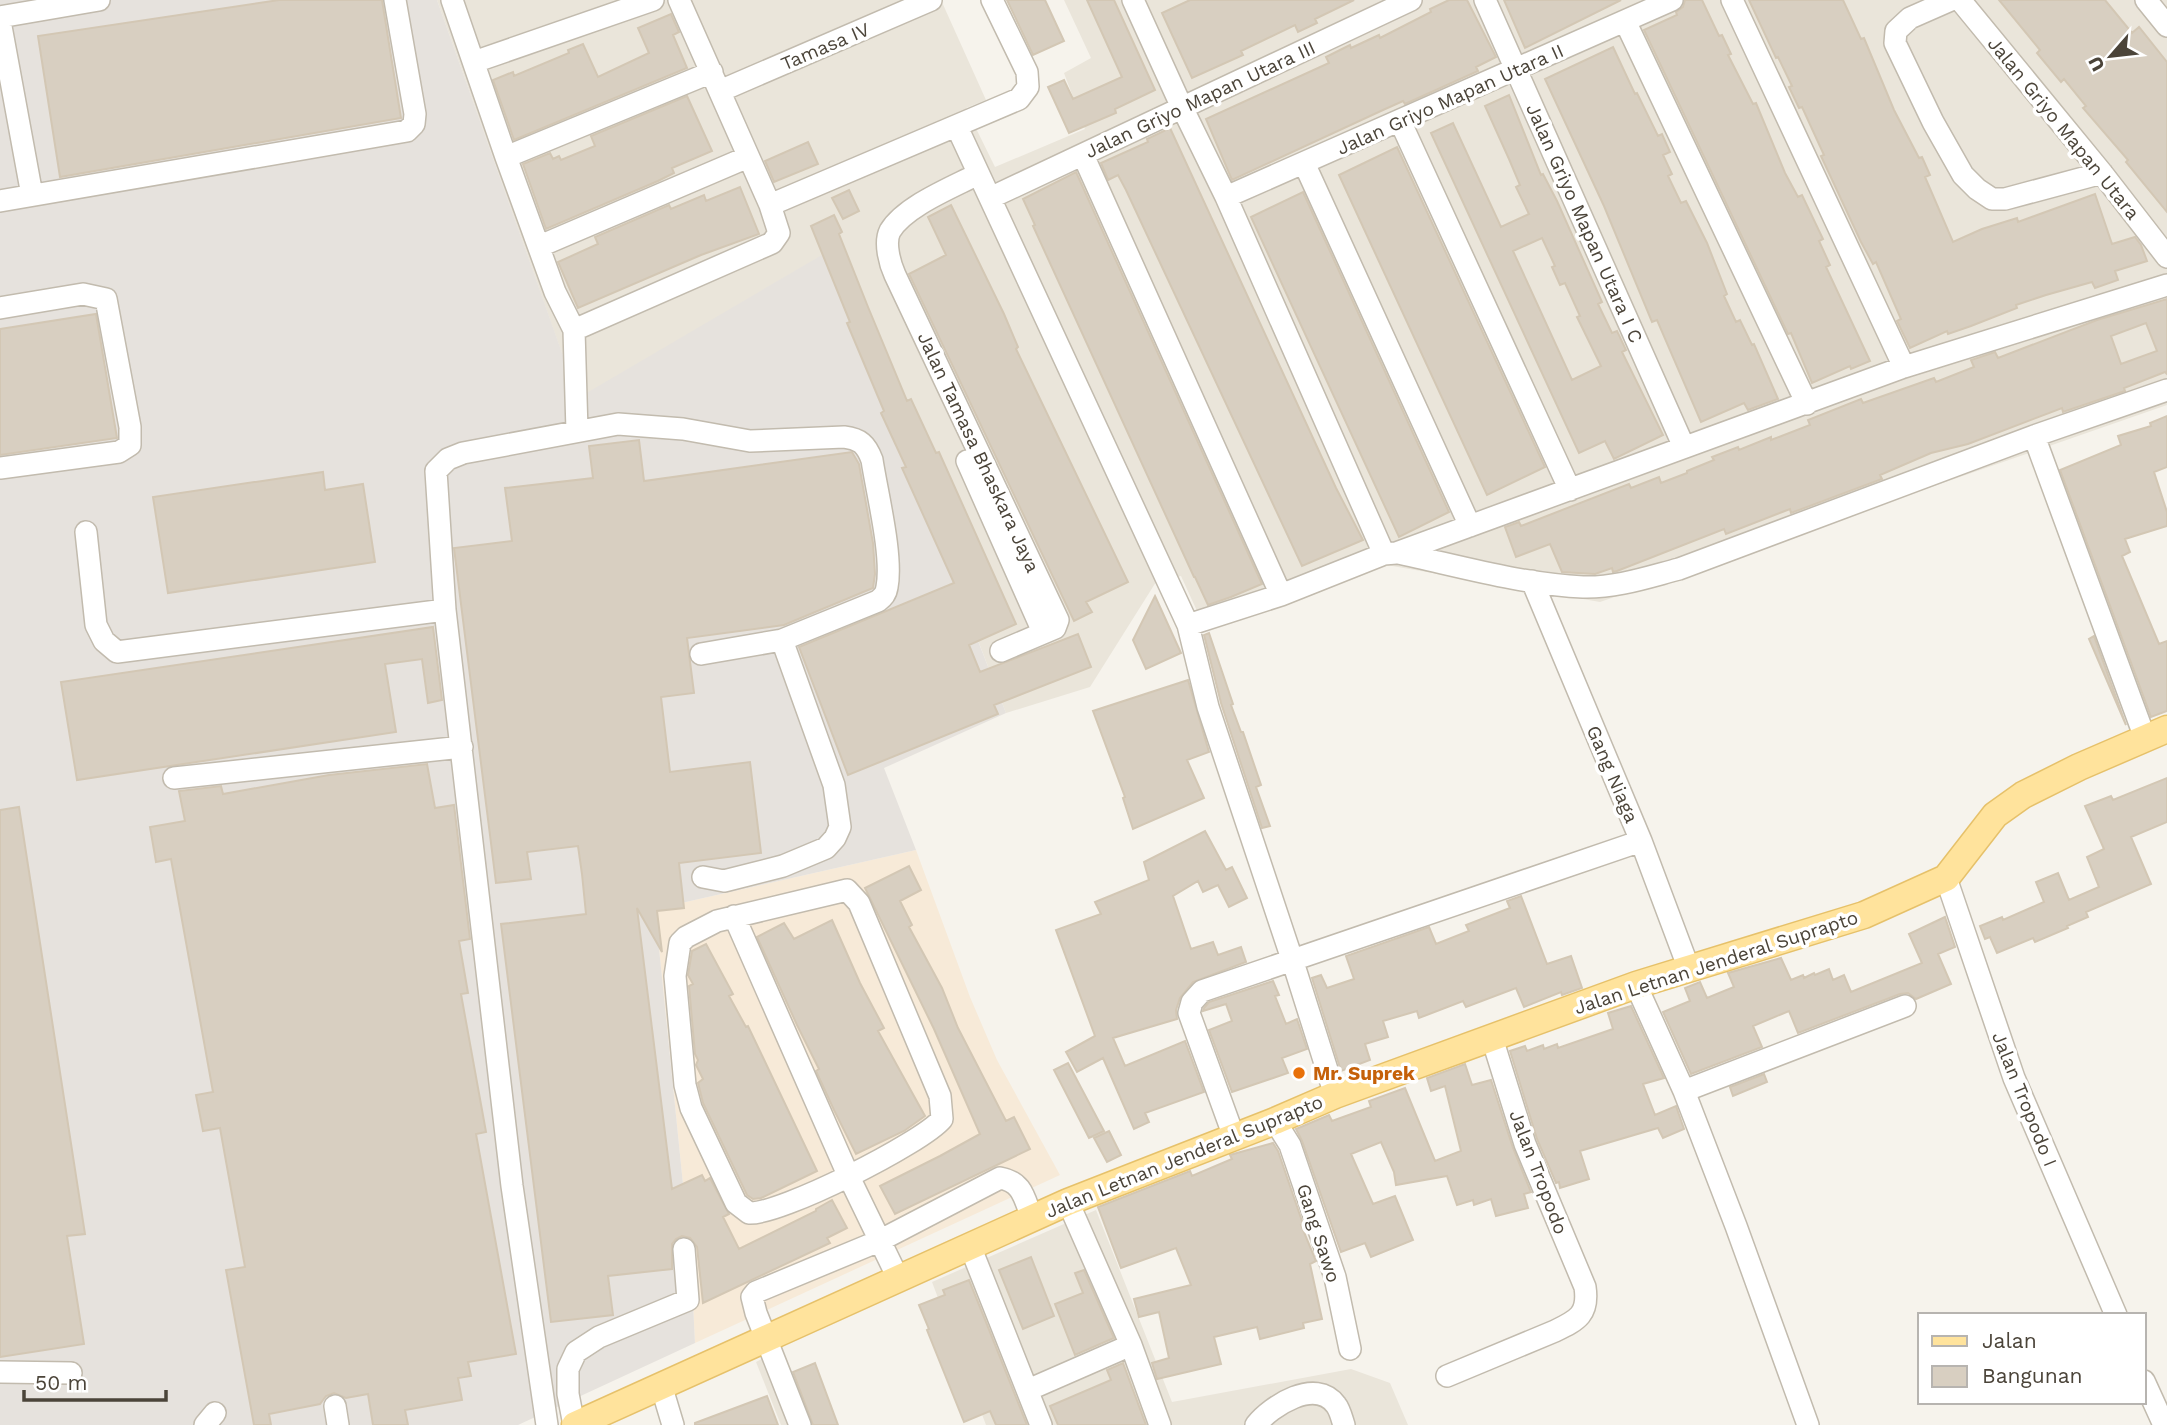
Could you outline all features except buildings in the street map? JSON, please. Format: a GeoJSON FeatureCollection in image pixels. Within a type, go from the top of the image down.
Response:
{"type":"FeatureCollection","features":[{"type":"Feature","properties":{"kind":"main road"},"geometry":{"type":"LineString","coordinates":[[1947,878],[1981,830],[2023,794],[2156,734]]}},
{"type":"Feature","properties":{"kind":"main road","name":"Jalan Letnan Jenderal Suprapto"},"geometry":{"type":"LineString","coordinates":[[575,1425],[1031,1218],[1335,1095],[1636,985],[1864,915],[1947,878]]}},
{"type":"Feature","properties":{"kind":"street"},"geometry":{"type":"LineString","coordinates":[[32,195],[0,19],[99,0]]}},
{"type":"Feature","properties":{"kind":"street"},"geometry":{"type":"LineString","coordinates":[[0,201],[407,131],[414,124],[415,114],[395,0]]}},
{"type":"Feature","properties":{"kind":"street"},"geometry":{"type":"LineString","coordinates":[[474,62],[597,9],[653,0]]}},
{"type":"Feature","properties":{"kind":"street"},"geometry":{"type":"LineString","coordinates":[[574,330],[772,243],[779,233],[770,205],[679,0]]}},
{"type":"Feature","properties":{"kind":"street","name":"Tamasa IV"},"geometry":{"type":"LineString","coordinates":[[506,157],[716,82],[931,0]]}},
{"type":"Feature","properties":{"kind":"street"},"geometry":{"type":"LineString","coordinates":[[770,205],[1019,99],[1028,88],[1027,72],[992,0]]}},
{"type":"Feature","properties":{"kind":"street"},"geometry":{"type":"LineString","coordinates":[[1133,0],[1182,108],[1227,197],[1390,553]]}},
{"type":"Feature","properties":{"kind":"street","name":"Jalan Griyo Mapan Utara III"},"geometry":{"type":"LineString","coordinates":[[990,198],[1411,0]]}},
{"type":"Feature","properties":{"kind":"street","name":"Jalan Griyo Mapan Utara I C"},"geometry":{"type":"LineString","coordinates":[[1485,0],[1684,447]]}},
{"type":"Feature","properties":{"kind":"street","name":"Jalan Griyo Mapan Utara II"},"geometry":{"type":"LineString","coordinates":[[1227,197],[1672,0]]}},
{"type":"Feature","properties":{"kind":"street"},"geometry":{"type":"LineString","coordinates":[[1732,0],[1904,367]]}},
{"type":"Feature","properties":{"kind":"street"},"geometry":{"type":"LineString","coordinates":[[1951,0],[1910,18],[1896,31],[1895,43],[1933,122],[1963,174],[1977,189],[1992,199],[2005,199],[2102,173]]}},
{"type":"Feature","properties":{"kind":"street","name":"Jalan Griyo Mapan Utara"},"geometry":{"type":"LineString","coordinates":[[1960,0],[2167,257]]}},
{"type":"Feature","properties":{"kind":"street"},"geometry":{"type":"LineString","coordinates":[[2146,0],[2167,26]]}},
{"type":"Feature","properties":{"kind":"street"},"geometry":{"type":"LineString","coordinates":[[460,2],[474,62],[506,157],[555,292],[574,330],[577,432]]}},
{"type":"Feature","properties":{"kind":"street"},"geometry":{"type":"LineString","coordinates":[[1625,21],[1807,404]]}},
{"type":"Feature","properties":{"kind":"street"},"geometry":{"type":"LineString","coordinates":[[1400,121],[1570,490]]}},
{"type":"Feature","properties":{"kind":"street"},"geometry":{"type":"LineString","coordinates":[[957,127],[1188,625],[1208,707],[1335,1095]]}},
{"type":"Feature","properties":{"kind":"street"},"geometry":{"type":"LineString","coordinates":[[1083,155],[1281,595]]}},
{"type":"Feature","properties":{"kind":"street"},"geometry":{"type":"LineString","coordinates":[[540,246],[748,157]]}},
{"type":"Feature","properties":{"kind":"street"},"geometry":{"type":"LineString","coordinates":[[1304,163],[1470,526]]}},
{"type":"Feature","properties":{"kind":"street","name":"Jalan Tamasa Bhaskara Jaya"},"geometry":{"type":"LineString","coordinates":[[978,174],[904,216],[889,233],[891,265],[1058,620],[1055,628],[1001,651]]}},
{"type":"Feature","properties":{"kind":"street"},"geometry":{"type":"LineString","coordinates":[[1188,625],[1281,595],[1904,367],[2167,285]]}},
{"type":"Feature","properties":{"kind":"street"},"geometry":{"type":"LineString","coordinates":[[0,308],[83,295],[106,299],[130,427],[130,444],[120,452],[0,468]]}},
{"type":"Feature","properties":{"kind":"street"},"geometry":{"type":"LineString","coordinates":[[1390,553],[1532,581],[1586,587],[1635,581],[1679,569],[2034,436],[2167,390]]}},
{"type":"Feature","properties":{"kind":"street"},"geometry":{"type":"LineString","coordinates":[[547,1425],[512,1186],[444,610],[436,471],[441,464],[463,453],[618,424],[683,429],[750,441],[844,437],[858,439],[868,448],[872,460],[887,557],[885,593],[878,601],[782,640],[701,654]]}},
{"type":"Feature","properties":{"kind":"street"},"geometry":{"type":"LineString","coordinates":[[2034,436],[2156,734]]}},
{"type":"Feature","properties":{"kind":"street"},"geometry":{"type":"LineString","coordinates":[[86,532],[96,625],[104,642],[117,652],[444,610]]}},
{"type":"Feature","properties":{"kind":"street","name":"Gang Niaga"},"geometry":{"type":"LineString","coordinates":[[1532,581],[1641,841],[1689,969]]}},
{"type":"Feature","properties":{"kind":"street"},"geometry":{"type":"LineString","coordinates":[[703,877],[724,881],[783,866],[826,848],[840,827],[834,785],[782,640]]}},
{"type":"Feature","properties":{"kind":"street"},"geometry":{"type":"LineString","coordinates":[[174,778],[462,747]]}},
{"type":"Feature","properties":{"kind":"street"},"geometry":{"type":"LineString","coordinates":[[1234,1137],[1189,1013],[1192,1002],[1202,991],[1641,841]]}},
{"type":"Feature","properties":{"kind":"street","name":"Jalan Tropodo I"},"geometry":{"type":"LineString","coordinates":[[1947,878],[2014,1078],[2115,1313]]}},
{"type":"Feature","properties":{"kind":"street"},"geometry":{"type":"LineString","coordinates":[[844,890],[852,893],[859,903],[940,1096],[943,1111],[942,1119],[936,1125],[849,1177],[768,1209],[749,1213],[736,1203],[691,1108],[683,1071],[675,976],[680,943],[686,936],[734,916],[844,890]]}},
{"type":"Feature","properties":{"kind":"street"},"geometry":{"type":"LineString","coordinates":[[734,916],[849,1177],[898,1279]]}},
{"type":"Feature","properties":{"kind":"street"},"geometry":{"type":"LineString","coordinates":[[1636,985],[1684,1091],[1808,1425]]}},
{"type":"Feature","properties":{"kind":"street"},"geometry":{"type":"LineString","coordinates":[[1684,1091],[1905,1006]]}},
{"type":"Feature","properties":{"kind":"street","name":"Jalan Tropodo"},"geometry":{"type":"LineString","coordinates":[[1447,1376],[1555,1331],[1582,1314],[1585,1307],[1585,1287],[1525,1144],[1492,1038]]}},
{"type":"Feature","properties":{"kind":"street","name":"Gang Sawo"},"geometry":{"type":"LineString","coordinates":[[1275,1121],[1290,1145],[1335,1278],[1350,1349]]}},
{"type":"Feature","properties":{"kind":"street"},"geometry":{"type":"LineString","coordinates":[[800,1425],[752,1297],[756,1292],[879,1241],[1000,1178],[1012,1180],[1020,1189],[1031,1218]]}},
{"type":"Feature","properties":{"kind":"street"},"geometry":{"type":"LineString","coordinates":[[1068,1202],[1131,1345],[1160,1425]]}},
{"type":"Feature","properties":{"kind":"street"},"geometry":{"type":"LineString","coordinates":[[971,1246],[1041,1425]]}},
{"type":"Feature","properties":{"kind":"street"},"geometry":{"type":"LineString","coordinates":[[575,1425],[568,1394],[570,1361],[576,1352],[599,1337],[685,1304],[688,1296],[684,1249]]}},
{"type":"Feature","properties":{"kind":"street"},"geometry":{"type":"LineString","coordinates":[[1028,1390],[1131,1345]]}},
{"type":"Feature","properties":{"kind":"street"},"geometry":{"type":"LineString","coordinates":[[0,1371],[71,1373]]}},
{"type":"Feature","properties":{"kind":"street"},"geometry":{"type":"LineString","coordinates":[[661,1385],[673,1425]]}},
{"type":"Feature","properties":{"kind":"street"},"geometry":{"type":"LineString","coordinates":[[2154,1390],[2164,1425]]}},
{"type":"Feature","properties":{"kind":"street"},"geometry":{"type":"LineString","coordinates":[[1256,1425],[1289,1397],[1305,1394],[1323,1396],[1336,1404],[1345,1425]]}},
{"type":"Feature","properties":{"kind":"shaded area"},"geometry":{"type":"Polygon","coordinates":[[[0,0],[437,0],[578,398],[827,252],[1006,713],[884,768],[916,850],[655,909],[691,1263],[695,1343],[518,1425],[0,1425],[0,0]]]}},
{"type":"Feature","properties":{"kind":"shaded area"},"geometry":{"type":"Polygon","coordinates":[[[437,0],[941,0],[986,100],[966,108],[995,167],[1085,129],[1064,73],[1091,58],[1064,0],[2167,0],[2167,405],[1600,602],[1375,563],[1203,624],[1181,576],[1156,582],[1090,687],[1006,713],[828,252],[578,399],[437,0]]]}},
{"type":"Feature","properties":{"kind":"shaded area"},"geometry":{"type":"Polygon","coordinates":[[[916,850],[970,997],[997,1060],[1060,1175],[695,1343],[691,1263],[655,909],[916,850]]]}},
{"type":"Feature","properties":{"kind":"shaded area"},"geometry":{"type":"Polygon","coordinates":[[[1096,1210],[1172,1402],[1351,1369],[1390,1383],[1408,1425],[986,1425],[932,1282],[1096,1210]]]}},
{"type":"Feature","properties":{"kind":"shaded area"},"geometry":{"type":"Polygon","coordinates":[[[778,1350],[807,1425],[781,1425],[756,1362],[778,1350]]]}},
{"type":"Feature","properties":{"kind":"place","name":"Mr. Suprek"},"geometry":{"type":"Point","coordinates":[1299,1073]}}]}
